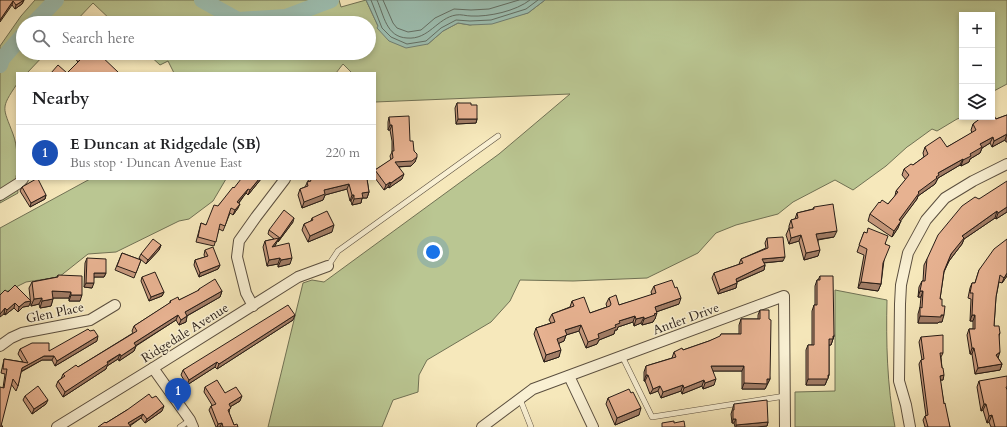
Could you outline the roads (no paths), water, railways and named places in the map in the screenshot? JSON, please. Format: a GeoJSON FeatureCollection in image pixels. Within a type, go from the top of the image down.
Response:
{"type":"FeatureCollection","features":[{"type":"Feature","properties":{"kind":"street"},"geometry":{"type":"LineString","coordinates":[[910,427],[906,405],[899,381],[900,304],[908,253],[926,220],[945,198],[973,181],[1007,164]]}},
{"type":"Feature","properties":{"kind":"street"},"geometry":{"type":"LineString","coordinates":[[253,306],[246,293],[237,257],[239,241],[284,180]]}},
{"type":"Feature","properties":{"kind":"street"},"geometry":{"type":"LineString","coordinates":[[0,195],[21,181]]}},
{"type":"Feature","properties":{"kind":"street","name":"Ridgedale Avenue"},"geometry":{"type":"LineString","coordinates":[[57,427],[298,277],[328,266]]}},
{"type":"Feature","properties":{"kind":"street","name":"Antler Drive"},"geometry":{"type":"LineString","coordinates":[[482,427],[533,389],[784,296],[784,427]]}},
{"type":"Feature","properties":{"kind":"street","name":"Glen Place"},"geometry":{"type":"LineString","coordinates":[[0,346],[11,338],[28,331],[90,320],[115,305]]}},
{"type":"Feature","properties":{"kind":"street"},"geometry":{"type":"LineString","coordinates":[[153,368],[191,423]]}},
{"type":"Feature","properties":{"kind":"street"},"geometry":{"type":"LineString","coordinates":[[569,376],[593,427]]}},
{"type":"Feature","properties":{"kind":"lane"},"geometry":{"type":"LineString","coordinates":[[328,266],[338,251],[498,136]]}},
{"type":"Feature","properties":{"kind":"lane"},"geometry":{"type":"LineString","coordinates":[[622,356],[652,417],[785,396]]}},
{"type":"Feature","properties":{"kind":"lane"},"geometry":{"type":"LineString","coordinates":[[520,399],[531,427]]}},
{"type":"Feature","properties":{"kind":"lane"},"geometry":{"type":"LineString","coordinates":[[180,427],[191,423]]}},
{"type":"Feature","properties":{"kind":"water"},"geometry":{"type":"Polygon","coordinates":[[[366,0],[545,0],[528,13],[492,24],[470,25],[458,23],[443,31],[428,44],[406,48],[389,41],[377,28],[376,16],[373,16],[366,0]]]}},
{"type":"Feature","properties":{"kind":"waterway"},"geometry":{"type":"LineString","coordinates":[[41,16],[56,0]]}},
{"type":"Feature","properties":{"kind":"waterway"},"geometry":{"type":"LineString","coordinates":[[202,0],[231,16]]}},
{"type":"Feature","properties":{"kind":"waterway"},"geometry":{"type":"LineString","coordinates":[[289,16],[331,0]]}},
{"type":"Feature","properties":{"kind":"waterway"},"geometry":{"type":"LineString","coordinates":[[0,65],[2,59],[16,43]]}},
{"type":"Feature","properties":{"kind":"place","name":"E Duncan at Ridgedale (SB)"},"geometry":{"type":"Point","coordinates":[178,411]}}]}
